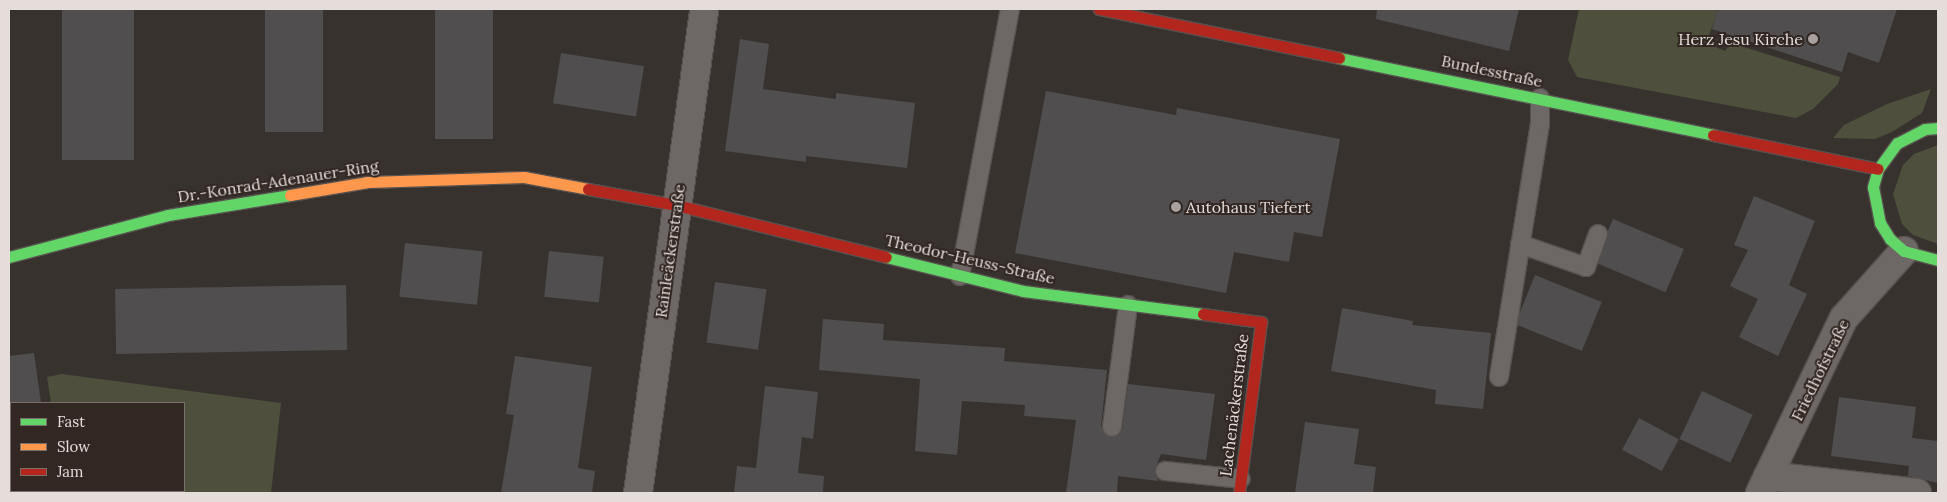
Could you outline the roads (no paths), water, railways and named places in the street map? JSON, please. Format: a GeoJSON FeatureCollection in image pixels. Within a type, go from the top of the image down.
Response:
{"type":"FeatureCollection","features":[{"type":"Feature","properties":{"kind":"street","name":"Rainleäckerstraße"},"geometry":{"type":"LineString","coordinates":[[638,493],[704,9]]}},
{"type":"Feature","properties":{"kind":"street","name":"Bundesstraße"},"geometry":{"type":"LineString","coordinates":[[1099,9],[1540,98],[1878,169]]}},
{"type":"Feature","properties":{"kind":"street"},"geometry":{"type":"LineString","coordinates":[[1938,128],[1925,129],[1897,143],[1878,169],[1873,187],[1880,223],[1904,251],[1938,260]]}},
{"type":"Feature","properties":{"kind":"street","name":"Dr.-Konrad-Adenauer-Ring"},"geometry":{"type":"LineString","coordinates":[[9,258],[168,215],[368,182],[524,177],[676,205]]}},
{"type":"Feature","properties":{"kind":"street","name":"Theodor-Heuss-Straße"},"geometry":{"type":"LineString","coordinates":[[676,205],[1023,291],[1261,322]]}},
{"type":"Feature","properties":{"kind":"street","name":"Friedhofstraße"},"geometry":{"type":"LineString","coordinates":[[1904,251],[1844,318],[1764,485],[1917,493]]}},
{"type":"Feature","properties":{"kind":"street","name":"Lachenäckerstraße"},"geometry":{"type":"LineString","coordinates":[[1240,486],[1261,322]]}},
{"type":"Feature","properties":{"kind":"lane"},"geometry":{"type":"LineString","coordinates":[[960,276],[1010,9]]}},
{"type":"Feature","properties":{"kind":"lane"},"geometry":{"type":"LineString","coordinates":[[1499,376],[1520,244],[1540,98]]}},
{"type":"Feature","properties":{"kind":"lane"},"geometry":{"type":"LineString","coordinates":[[1520,244],[1586,267],[1598,234]]}},
{"type":"Feature","properties":{"kind":"lane"},"geometry":{"type":"LineString","coordinates":[[1112,427],[1128,305]]}},
{"type":"Feature","properties":{"kind":"lane"},"geometry":{"type":"LineString","coordinates":[[1165,471],[1240,486]]}},
{"type":"Feature","properties":{"kind":"place","name":"Herz Jesu Kirche"},"geometry":{"type":"Point","coordinates":[1813,39]}},
{"type":"Feature","properties":{"kind":"place","name":"Autohaus Tiefert"},"geometry":{"type":"Point","coordinates":[1176,207]}}]}
